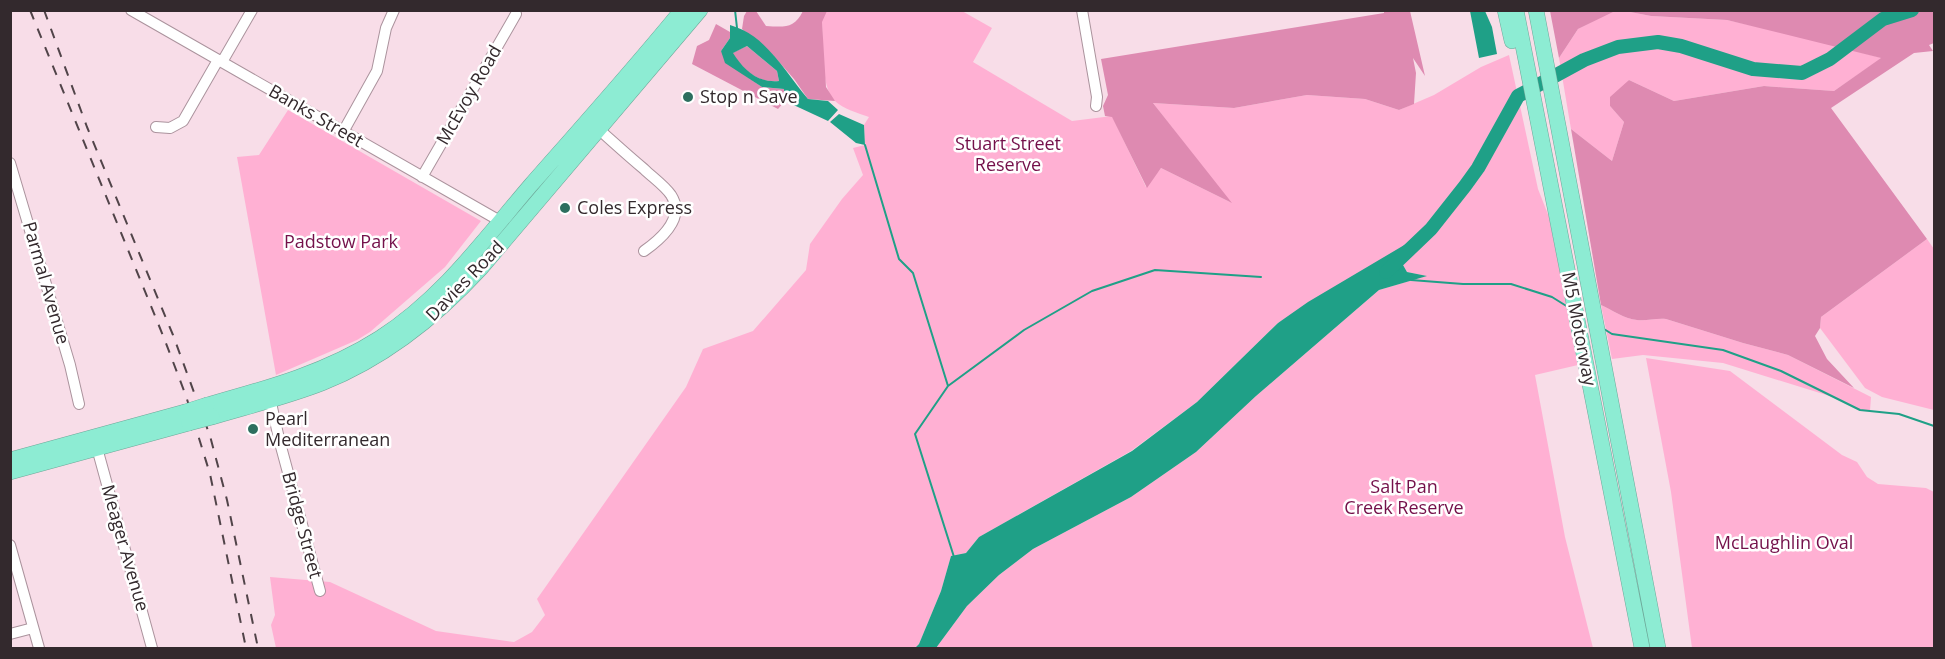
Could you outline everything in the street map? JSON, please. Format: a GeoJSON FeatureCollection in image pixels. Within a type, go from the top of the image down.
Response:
{"type":"FeatureCollection","features":[{"type":"Feature","properties":{"kind":"highway","name":"Davies Road"},"geometry":{"type":"LineString","coordinates":[[269,394],[362,349],[391,331],[444,287],[682,10]]}},
{"type":"Feature","properties":{"kind":"highway","name":"Davies Road"},"geometry":{"type":"LineString","coordinates":[[10,460],[78,441],[187,417],[269,394],[311,387],[381,354],[426,322],[481,268],[700,10]]}},
{"type":"Feature","properties":{"kind":"highway","name":"M5 Motorway"},"geometry":{"type":"LineString","coordinates":[[1536,10],[1658,648]]}},
{"type":"Feature","properties":{"kind":"highway"},"geometry":{"type":"LineString","coordinates":[[1544,10],[1571,170],[1570,187]]}},
{"type":"Feature","properties":{"kind":"highway","name":"M5 Motorway"},"geometry":{"type":"LineString","coordinates":[[1511,12],[1554,200],[1642,648]]}},
{"type":"Feature","properties":{"kind":"highway"},"geometry":{"type":"LineString","coordinates":[[500,221],[510,220],[538,189],[554,176],[564,172]]}},
{"type":"Feature","properties":{"kind":"highway","name":"Davies Road"},"geometry":{"type":"LineString","coordinates":[[10,472],[97,448],[187,417]]}},
{"type":"Feature","properties":{"kind":"highway"},"geometry":{"type":"LineString","coordinates":[[78,441],[97,448]]}},
{"type":"Feature","properties":{"kind":"street","name":"Banks Street"},"geometry":{"type":"LineString","coordinates":[[131,10],[500,221]]}},
{"type":"Feature","properties":{"kind":"street"},"geometry":{"type":"LineString","coordinates":[[156,127],[170,128],[183,121],[252,10]]}},
{"type":"Feature","properties":{"kind":"street"},"geometry":{"type":"LineString","coordinates":[[343,132],[377,71],[386,28],[394,10]]}},
{"type":"Feature","properties":{"kind":"street"},"geometry":{"type":"LineString","coordinates":[[1082,10],[1097,98],[1096,106]]}},
{"type":"Feature","properties":{"kind":"street","name":"McEvoy Road"},"geometry":{"type":"LineString","coordinates":[[422,177],[516,14]]}},
{"type":"Feature","properties":{"kind":"street"},"geometry":{"type":"LineString","coordinates":[[588,120],[665,188],[675,203],[676,212],[670,226],[656,242],[644,251]]}},
{"type":"Feature","properties":{"kind":"street","name":"Parmal Avenue"},"geometry":{"type":"LineString","coordinates":[[10,163],[70,365],[79,404]]}},
{"type":"Feature","properties":{"kind":"street","name":"Bridge Street"},"geometry":{"type":"LineString","coordinates":[[269,394],[320,591]]}},
{"type":"Feature","properties":{"kind":"street","name":"Meager Avenue"},"geometry":{"type":"LineString","coordinates":[[97,448],[152,648]]}},
{"type":"Feature","properties":{"kind":"street"},"geometry":{"type":"LineString","coordinates":[[10,545],[39,648]]}},
{"type":"Feature","properties":{"kind":"street"},"geometry":{"type":"LineString","coordinates":[[10,634],[33,628]]}},
{"type":"Feature","properties":{"kind":"green space"},"geometry":{"type":"Polygon","coordinates":[[[1615,10],[1651,16],[1727,20],[1882,58],[1834,91],[1764,86],[1674,101],[1629,80],[1610,106],[1624,122],[1612,161],[1571,129],[1559,58],[1578,29],[1615,10]]]}},
{"type":"Feature","properties":{"kind":"green space"},"geometry":{"type":"Polygon","coordinates":[[[810,11],[962,11],[992,28],[973,62],[1072,121],[1112,116],[1146,187],[1161,168],[1230,202],[1153,103],[1234,108],[1307,95],[1365,99],[1399,110],[1434,95],[1481,67],[1509,55],[1538,189],[1549,217],[1578,365],[1535,375],[1565,537],[1593,648],[936,648],[967,606],[999,575],[1033,549],[1131,497],[1196,452],[1256,396],[1379,290],[1426,276],[1407,272],[1399,258],[1405,246],[1278,323],[1197,402],[1131,451],[979,537],[966,553],[951,556],[941,591],[919,644],[915,648],[276,648],[271,625],[275,615],[270,577],[330,582],[436,631],[514,642],[532,632],[545,615],[537,599],[686,387],[703,349],[753,331],[806,270],[810,244],[842,199],[863,175],[853,148],[865,145],[864,125],[869,117],[842,106],[830,94],[823,64],[822,22],[810,11]]]}},
{"type":"Feature","properties":{"kind":"green space","name":"Padstow Park"},"geometry":{"type":"Polygon","coordinates":[[[288,110],[481,221],[445,267],[370,332],[357,340],[276,375],[237,157],[259,155],[288,110]]]}},
{"type":"Feature","properties":{"kind":"green space"},"geometry":{"type":"Polygon","coordinates":[[[1927,239],[1934,249],[1934,410],[1882,397],[1865,388],[1820,328],[1821,317],[1927,239]]]}},
{"type":"Feature","properties":{"kind":"green space"},"geometry":{"type":"Polygon","coordinates":[[[1601,305],[1632,319],[1666,319],[1788,355],[1871,397],[1870,411],[1860,410],[1836,398],[1723,363],[1643,355],[1612,359],[1601,305]]]}},
{"type":"Feature","properties":{"kind":"green space","name":"McLaughlin Oval"},"geometry":{"type":"Polygon","coordinates":[[[1646,358],[1730,371],[1842,455],[1857,462],[1867,477],[1878,484],[1926,488],[1934,492],[1934,648],[1692,648],[1671,492],[1646,358]]]}},
{"type":"Feature","properties":{"kind":"shaded area"},"geometry":{"type":"Polygon","coordinates":[[[1550,10],[1615,11],[1578,29],[1559,58],[1550,10]]]}},
{"type":"Feature","properties":{"kind":"shaded area"},"geometry":{"type":"Polygon","coordinates":[[[747,11],[756,11],[766,26],[778,27],[792,24],[803,11],[827,11],[822,22],[826,87],[835,101],[808,99],[773,55],[742,29],[747,11]]]}},
{"type":"Feature","properties":{"kind":"shaded area"},"geometry":{"type":"Polygon","coordinates":[[[1384,11],[1410,11],[1425,76],[1413,58],[1416,73],[1414,104],[1399,110],[1365,99],[1307,95],[1234,108],[1153,103],[1232,203],[1161,168],[1147,188],[1112,117],[1105,116],[1103,106],[1108,95],[1101,59],[1384,13],[1384,11]]]}},
{"type":"Feature","properties":{"kind":"shaded area"},"geometry":{"type":"Polygon","coordinates":[[[1470,11],[1485,11],[1492,27],[1497,54],[1479,58],[1470,11]]]}},
{"type":"Feature","properties":{"kind":"shaded area"},"geometry":{"type":"Polygon","coordinates":[[[1625,11],[1934,11],[1934,43],[1929,45],[1933,51],[1914,53],[1831,108],[1927,239],[1821,317],[1820,328],[1815,336],[1827,359],[1854,388],[1788,355],[1666,319],[1632,319],[1601,305],[1571,129],[1612,161],[1624,122],[1610,106],[1610,97],[1629,80],[1674,101],[1764,86],[1834,91],[1881,58],[1727,20],[1651,16],[1625,11]]]}},
{"type":"Feature","properties":{"kind":"shaded area"},"geometry":{"type":"Polygon","coordinates":[[[716,24],[730,32],[730,38],[721,51],[743,74],[762,87],[784,89],[785,101],[778,109],[692,64],[697,46],[709,40],[716,24]]]}},
{"type":"Feature","properties":{"kind":"shaded area"},"geometry":{"type":"Polygon","coordinates":[[[730,25],[753,36],[778,61],[808,99],[828,101],[838,110],[828,121],[785,101],[784,89],[762,87],[725,63],[721,51],[730,38],[730,25]],[[747,46],[733,53],[747,70],[758,78],[779,81],[777,71],[747,46]]]}},
{"type":"Feature","properties":{"kind":"shaded area"},"geometry":{"type":"Polygon","coordinates":[[[747,46],[777,71],[779,81],[757,78],[732,53],[747,46]]]}},
{"type":"Feature","properties":{"kind":"shaded area"},"geometry":{"type":"Polygon","coordinates":[[[839,114],[864,125],[865,145],[856,143],[830,122],[839,114]]]}},
{"type":"Feature","properties":{"kind":"shaded area"},"geometry":{"type":"Polygon","coordinates":[[[1406,244],[1399,258],[1407,272],[1427,276],[1379,290],[1256,396],[1196,452],[1131,497],[1033,549],[999,575],[967,606],[936,648],[915,648],[919,644],[941,591],[951,556],[966,553],[979,537],[1132,451],[1197,402],[1278,323],[1308,302],[1406,244]]]}},
{"type":"Feature","properties":{"kind":"waterway"},"geometry":{"type":"LineString","coordinates":[[735,10],[737,28]]}},
{"type":"Feature","properties":{"kind":"waterway"},"geometry":{"type":"LineString","coordinates":[[1386,272],[1431,229],[1465,186],[1478,168],[1518,96],[1584,60],[1618,47],[1658,42],[1681,46],[1753,69],[1802,73],[1830,59],[1883,19],[1912,10]]}},
{"type":"Feature","properties":{"kind":"waterway"},"geometry":{"type":"LineString","coordinates":[[865,145],[899,259],[913,273],[948,386]]}},
{"type":"Feature","properties":{"kind":"waterway"},"geometry":{"type":"LineString","coordinates":[[954,557],[915,434],[948,386],[1024,330],[1092,291],[1155,270],[1261,277]]}},
{"type":"Feature","properties":{"kind":"waterway"},"geometry":{"type":"LineString","coordinates":[[1411,280],[1463,284],[1511,284],[1552,297],[1568,307]]}},
{"type":"Feature","properties":{"kind":"waterway"},"geometry":{"type":"LineString","coordinates":[[1604,329],[1612,334],[1723,350],[1781,371],[1860,410],[1899,414],[1934,426]]}},
{"type":"Feature","properties":{"kind":"railway"},"geometry":{"type":"LineString","coordinates":[[30,10],[186,396],[210,474],[246,648]]}},
{"type":"Feature","properties":{"kind":"railway"},"geometry":{"type":"LineString","coordinates":[[44,10],[87,127],[173,335],[210,436],[227,500],[258,648]]}},
{"type":"Feature","properties":{"kind":"place","name":"Stop n Save"},"geometry":{"type":"Point","coordinates":[688,97]}},
{"type":"Feature","properties":{"kind":"place","name":"Coles Express"},"geometry":{"type":"Point","coordinates":[565,208]}},
{"type":"Feature","properties":{"kind":"place","name":"Pearl Mediterranean"},"geometry":{"type":"Point","coordinates":[253,429]}},
{"type":"Feature","properties":{"kind":"park label","name":"Stuart Street Reserve"},"geometry":{"type":"Point","coordinates":[1008,154]}},
{"type":"Feature","properties":{"kind":"park label","name":"Salt Pan Creek Reserve"},"geometry":{"type":"Point","coordinates":[1404,497]}}]}
